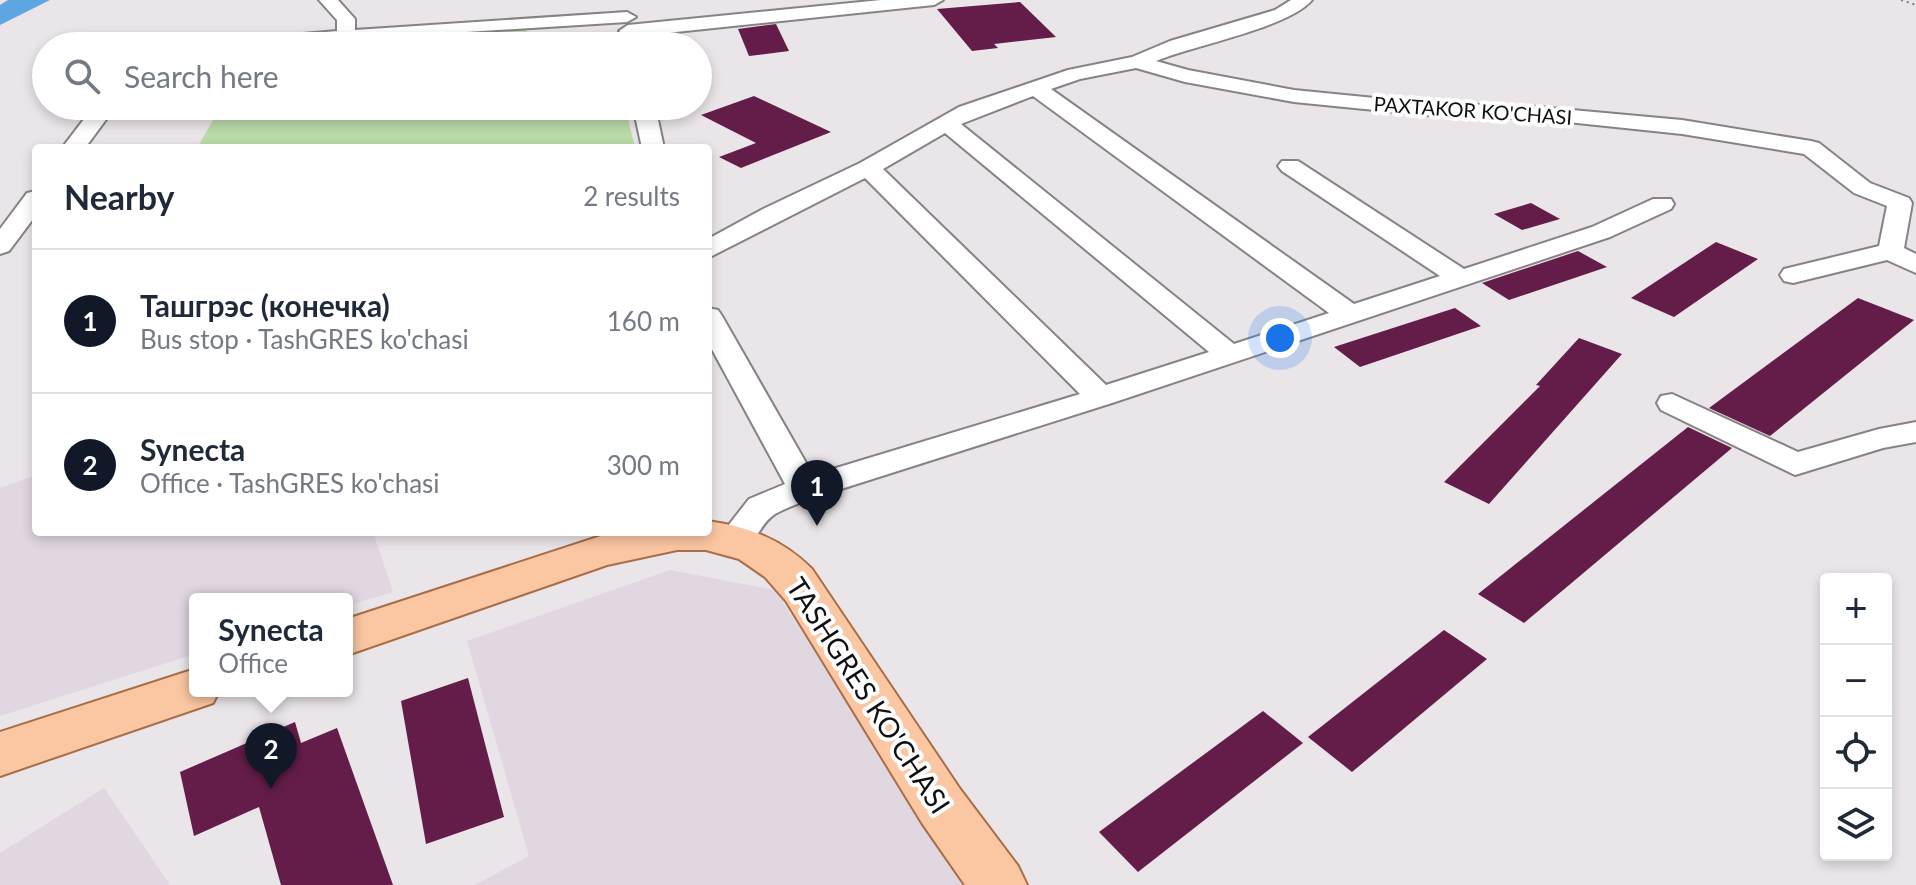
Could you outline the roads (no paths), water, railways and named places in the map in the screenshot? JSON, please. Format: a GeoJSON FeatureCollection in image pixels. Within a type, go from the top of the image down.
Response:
{"type":"FeatureCollection","features":[{"type":"Feature","properties":{"kind":"main road","name":"TASHGRES KO'CHASI"},"geometry":{"type":"LineString","coordinates":[[353,635],[616,548],[671,536],[735,540],[785,567],[802,589],[941,806],[998,885]]}},
{"type":"Feature","properties":{"kind":"main road"},"geometry":{"type":"LineString","coordinates":[[0,754],[189,691]]}},
{"type":"Feature","properties":{"kind":"street"},"geometry":{"type":"LineString","coordinates":[[328,0],[346,19],[346,32]]}},
{"type":"Feature","properties":{"kind":"street"},"geometry":{"type":"LineString","coordinates":[[378,32],[480,19],[627,23],[934,0]]}},
{"type":"Feature","properties":{"kind":"street"},"geometry":{"type":"LineString","coordinates":[[712,248],[772,214],[868,168],[967,112],[1075,74],[1137,62],[1177,45],[1281,14],[1303,0]]}},
{"type":"Feature","properties":{"kind":"street","name":"PAXTAKOR KO'CHASI"},"geometry":{"type":"LineString","coordinates":[[1137,62],[1185,76],[1294,96],[1425,109],[1539,113],[1651,124],[1811,148],[1862,188],[1900,203],[1891,251]]}},
{"type":"Feature","properties":{"kind":"street"},"geometry":{"type":"LineString","coordinates":[[1035,88],[1349,314]]}},
{"type":"Feature","properties":{"kind":"street"},"geometry":{"type":"LineString","coordinates":[[76,144],[94,120]]}},
{"type":"Feature","properties":{"kind":"street"},"geometry":{"type":"LineString","coordinates":[[647,120],[652,144]]}},
{"type":"Feature","properties":{"kind":"street"},"geometry":{"type":"LineString","coordinates":[[947,124],[1228,353]]}},
{"type":"Feature","properties":{"kind":"street"},"geometry":{"type":"LineString","coordinates":[[1290,166],[1460,278]]}},
{"type":"Feature","properties":{"kind":"street"},"geometry":{"type":"LineString","coordinates":[[868,168],[1101,397]]}},
{"type":"Feature","properties":{"kind":"street"},"geometry":{"type":"LineString","coordinates":[[0,246],[32,203]]}},
{"type":"Feature","properties":{"kind":"street"},"geometry":{"type":"LineString","coordinates":[[735,540],[761,507],[804,489],[1101,397],[1601,232],[1662,204]]}},
{"type":"Feature","properties":{"kind":"street"},"geometry":{"type":"LineString","coordinates":[[1793,275],[1891,251],[1916,265]]}},
{"type":"Feature","properties":{"kind":"street"},"geometry":{"type":"LineString","coordinates":[[712,323],[804,489]]}},
{"type":"Feature","properties":{"kind":"street"},"geometry":{"type":"LineString","coordinates":[[1672,403],[1795,464],[1879,439],[1916,432]]}},
{"type":"Feature","properties":{"kind":"water"},"geometry":{"type":"Polygon","coordinates":[[[8,0],[50,0],[0,25],[0,5],[8,0]]]}},
{"type":"Feature","properties":{"kind":"place","name":"Ташгрэс (конечка)"},"geometry":{"type":"Point","coordinates":[817,526]}},
{"type":"Feature","properties":{"kind":"place","name":"Synecta"},"geometry":{"type":"Point","coordinates":[271,789]}}]}
